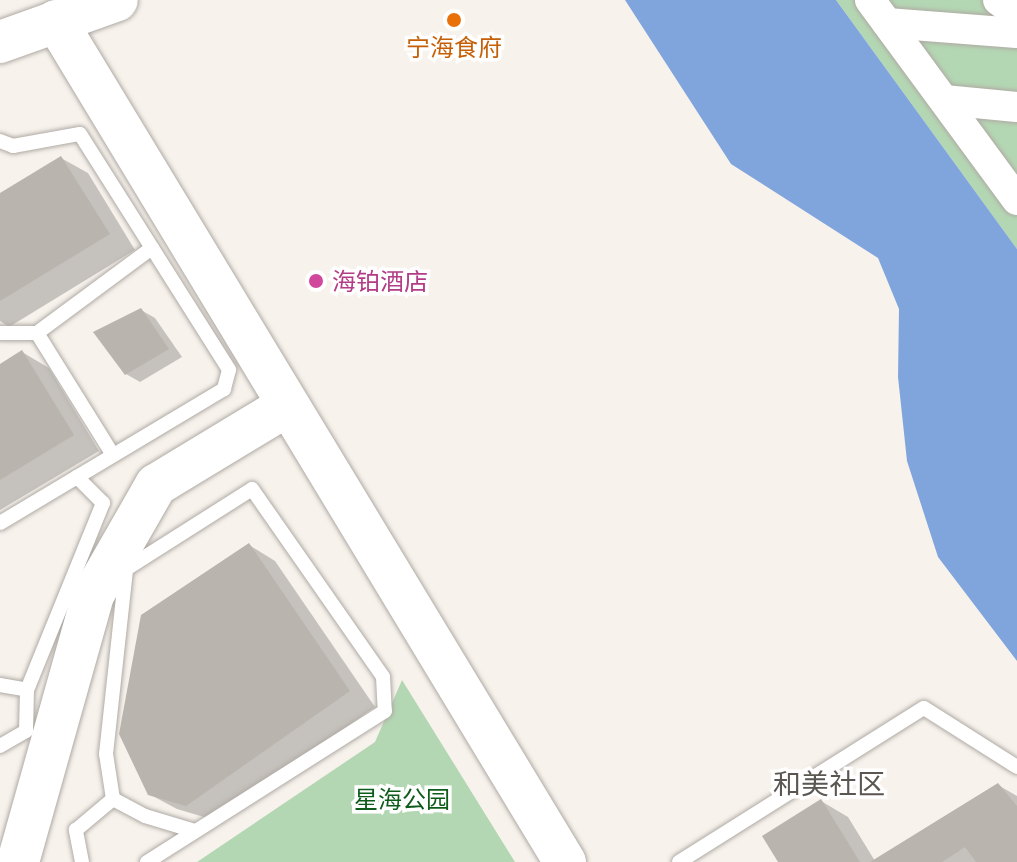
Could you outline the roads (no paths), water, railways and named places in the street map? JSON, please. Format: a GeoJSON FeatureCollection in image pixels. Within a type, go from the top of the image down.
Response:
{"type":"FeatureCollection","features":[{"type":"Feature","properties":{"kind":"street"},"geometry":{"type":"LineString","coordinates":[[0,42],[117,0]]}},
{"type":"Feature","properties":{"kind":"street"},"geometry":{"type":"LineString","coordinates":[[998,0],[1017,14]]}},
{"type":"Feature","properties":{"kind":"street"},"geometry":{"type":"LineString","coordinates":[[878,12],[1017,33]]}},
{"type":"Feature","properties":{"kind":"street"},"geometry":{"type":"LineString","coordinates":[[878,12],[944,100],[1006,170],[1017,200]]}},
{"type":"Feature","properties":{"kind":"street"},"geometry":{"type":"LineString","coordinates":[[56,21],[565,862]]}},
{"type":"Feature","properties":{"kind":"street"},"geometry":{"type":"LineString","coordinates":[[944,100],[1017,107]]}},
{"type":"Feature","properties":{"kind":"street"},"geometry":{"type":"LineString","coordinates":[[18,862],[93,595],[122,559],[156,485],[288,405]]}},
{"type":"Feature","properties":{"kind":"lane"},"geometry":{"type":"LineString","coordinates":[[0,141],[13,146],[80,134],[229,370],[224,389],[0,523]]}},
{"type":"Feature","properties":{"kind":"lane"},"geometry":{"type":"LineString","coordinates":[[0,333],[37,333],[152,248]]}},
{"type":"Feature","properties":{"kind":"lane"},"geometry":{"type":"LineString","coordinates":[[37,333],[113,455]]}},
{"type":"Feature","properties":{"kind":"lane"},"geometry":{"type":"LineString","coordinates":[[77,477],[103,503],[122,559],[106,754],[113,799]]}},
{"type":"Feature","properties":{"kind":"lane"},"geometry":{"type":"LineString","coordinates":[[122,559],[252,489],[383,677],[385,711],[147,862]]}},
{"type":"Feature","properties":{"kind":"lane"},"geometry":{"type":"LineString","coordinates":[[1,743],[26,731],[27,690],[103,503]]}},
{"type":"Feature","properties":{"kind":"lane"},"geometry":{"type":"LineString","coordinates":[[0,685],[27,690]]}},
{"type":"Feature","properties":{"kind":"lane"},"geometry":{"type":"LineString","coordinates":[[679,862],[924,708],[1017,767]]}},
{"type":"Feature","properties":{"kind":"lane"},"geometry":{"type":"LineString","coordinates":[[113,799],[145,816],[195,831]]}},
{"type":"Feature","properties":{"kind":"lane"},"geometry":{"type":"LineString","coordinates":[[82,862],[76,830],[113,799]]}},
{"type":"Feature","properties":{"kind":"water"},"geometry":{"type":"Polygon","coordinates":[[[625,0],[836,0],[1017,249],[1017,661],[938,557],[907,461],[898,377],[899,309],[878,258],[731,164],[625,0]]]}},
{"type":"Feature","properties":{"kind":"place","name":"宁海食府"},"geometry":{"type":"Point","coordinates":[454,20]}},
{"type":"Feature","properties":{"kind":"place","name":"海铂酒店"},"geometry":{"type":"Point","coordinates":[316,281]}},
{"type":"Feature","properties":{"kind":"district","name":"和美社区"},"geometry":{"type":"Point","coordinates":[829,783]}},
{"type":"Feature","properties":{"kind":"park label","name":"星海公园"},"geometry":{"type":"Point","coordinates":[402,799]}}]}
